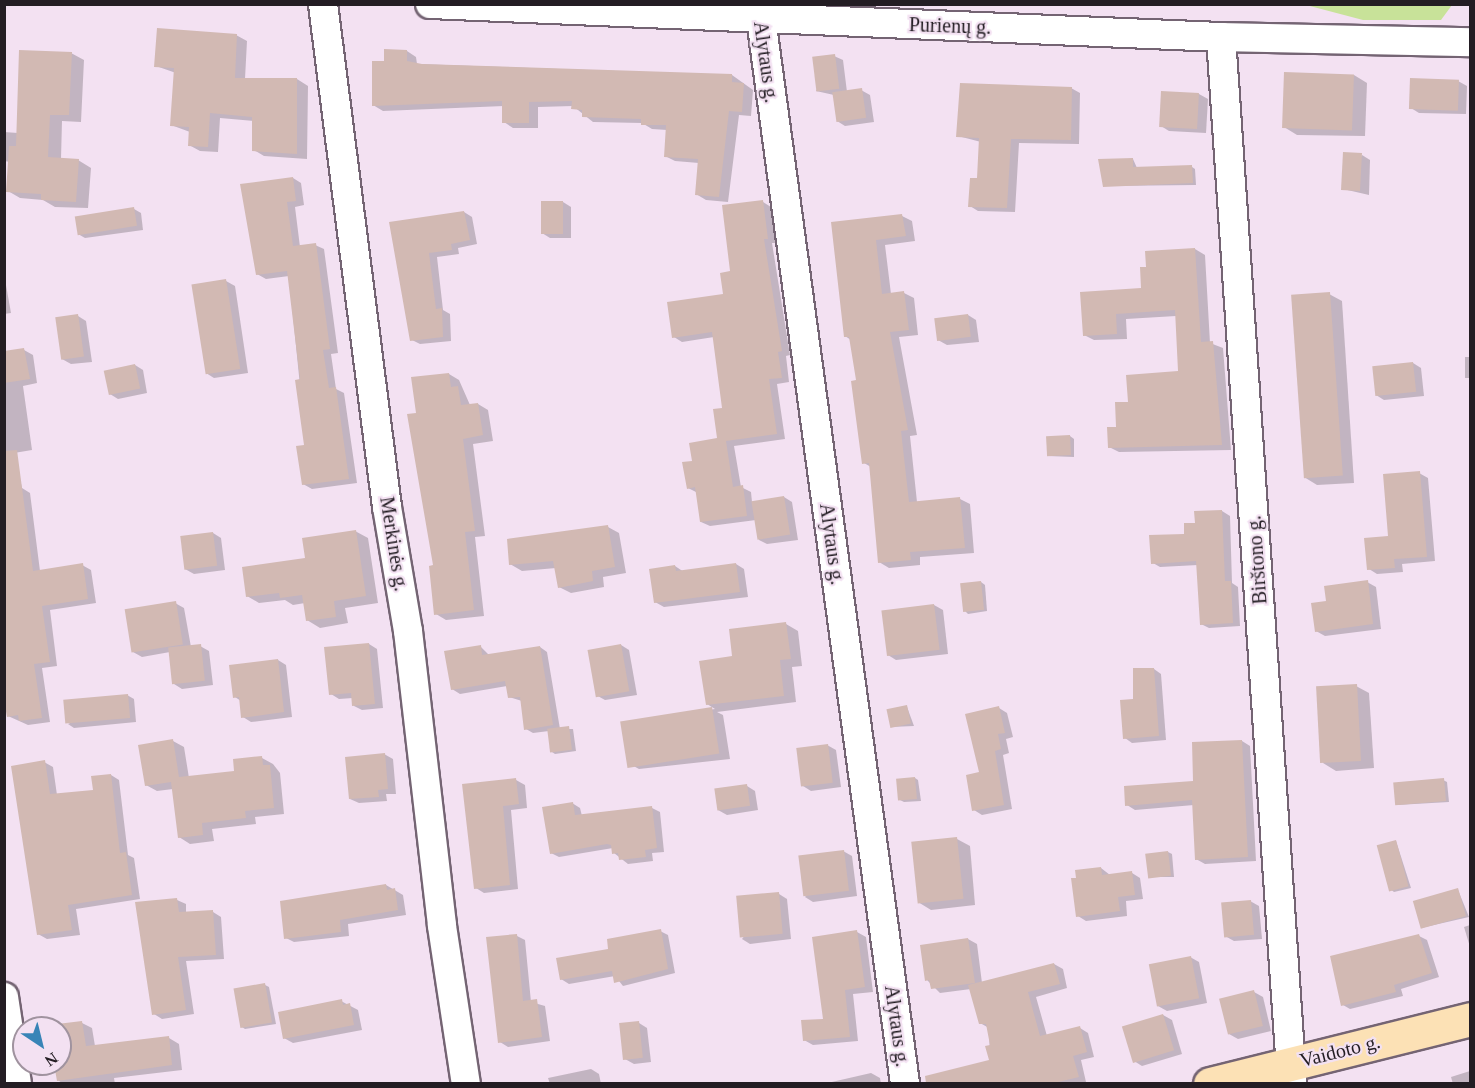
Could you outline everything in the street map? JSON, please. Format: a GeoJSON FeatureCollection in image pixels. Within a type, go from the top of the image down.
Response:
{"type":"FeatureCollection","features":[{"type":"Feature","properties":{"kind":"main road","name":"Vaidoto g."},"geometry":{"type":"LineString","coordinates":[[1210,1083],[1291,1073],[1470,1019]]}},
{"type":"Feature","properties":{"kind":"street","name":"Merkinės g."},"geometry":{"type":"LineString","coordinates":[[323,4],[387,507],[408,632],[442,926],[466,1083]]}},
{"type":"Feature","properties":{"kind":"street","name":"Purienų g."},"geometry":{"type":"LineString","coordinates":[[430,4],[759,11],[1221,37],[1470,42]]}},
{"type":"Feature","properties":{"kind":"street","name":"Alytaus g."},"geometry":{"type":"LineString","coordinates":[[759,11],[905,1083]]}},
{"type":"Feature","properties":{"kind":"street","name":"Birštono g."},"geometry":{"type":"LineString","coordinates":[[1221,37],[1291,1073]]}},
{"type":"Feature","properties":{"kind":"street"},"geometry":{"type":"LineString","coordinates":[[4,997],[17,1083]]}},
{"type":"Feature","properties":{"kind":"green space"},"geometry":{"type":"Polygon","coordinates":[[[1452,4],[1441,20],[1363,20],[1306,5],[1452,4]]]}},
{"type":"Feature","properties":{"kind":"building"},"geometry":{"type":"Polygon","coordinates":[[[157,28],[237,34],[235,78],[297,78],[297,154],[252,151],[252,117],[210,113],[208,147],[188,146],[189,127],[170,126],[174,68],[154,67],[157,28]]]}},
{"type":"Feature","properties":{"kind":"building"},"geometry":{"type":"Polygon","coordinates":[[[384,49],[407,50],[407,61],[422,64],[732,74],[732,82],[744,83],[742,112],[729,111],[719,197],[695,195],[698,159],[664,157],[666,125],[641,125],[641,119],[582,117],[582,110],[571,109],[572,101],[529,102],[529,123],[502,123],[502,101],[372,106],[372,61],[384,61],[384,49]]]}},
{"type":"Feature","properties":{"kind":"building"},"geometry":{"type":"Polygon","coordinates":[[[19,50],[72,52],[69,115],[50,115],[48,157],[79,159],[76,202],[41,200],[41,194],[6,192],[9,146],[16,146],[19,50]]]}},
{"type":"Feature","properties":{"kind":"building"},"geometry":{"type":"Polygon","coordinates":[[[835,54],[839,89],[816,92],[812,57],[835,54]]]}},
{"type":"Feature","properties":{"kind":"building"},"geometry":{"type":"Polygon","coordinates":[[[1284,72],[1354,74],[1352,130],[1282,128],[1284,72]]]}},
{"type":"Feature","properties":{"kind":"building"},"geometry":{"type":"Polygon","coordinates":[[[1410,78],[1459,80],[1458,111],[1409,109],[1410,78]]]}},
{"type":"Feature","properties":{"kind":"building"},"geometry":{"type":"Polygon","coordinates":[[[960,83],[1072,87],[1071,140],[1011,139],[1007,208],[968,207],[970,178],[977,178],[979,138],[956,137],[960,83]]]}},
{"type":"Feature","properties":{"kind":"building"},"geometry":{"type":"Polygon","coordinates":[[[862,88],[866,118],[836,122],[832,92],[862,88]]]}},
{"type":"Feature","properties":{"kind":"building"},"geometry":{"type":"Polygon","coordinates":[[[1161,91],[1199,93],[1197,129],[1159,127],[1161,91]]]}},
{"type":"Feature","properties":{"kind":"building"},"geometry":{"type":"Polygon","coordinates":[[[1343,152],[1362,153],[1360,191],[1341,190],[1343,152]]]}},
{"type":"Feature","properties":{"kind":"building"},"geometry":{"type":"Polygon","coordinates":[[[1133,158],[1133,167],[1192,165],[1193,183],[1103,187],[1098,159],[1133,158]]]}},
{"type":"Feature","properties":{"kind":"building"},"geometry":{"type":"Polygon","coordinates":[[[293,177],[296,201],[287,202],[293,246],[316,243],[330,349],[323,350],[329,388],[336,387],[349,479],[302,485],[296,446],[304,445],[295,380],[300,379],[287,271],[256,275],[240,184],[293,177]]]}},
{"type":"Feature","properties":{"kind":"building"},"geometry":{"type":"Polygon","coordinates":[[[763,200],[768,239],[764,239],[782,351],[778,352],[782,378],[769,379],[777,434],[726,441],[733,487],[743,485],[747,516],[700,522],[695,487],[687,489],[682,462],[692,461],[689,443],[717,438],[713,409],[722,408],[712,332],[672,338],[667,302],[723,294],[720,273],[730,271],[722,205],[763,200]]]}},
{"type":"Feature","properties":{"kind":"building"},"geometry":{"type":"Polygon","coordinates":[[[541,201],[563,201],[563,234],[541,234],[541,201]]]}},
{"type":"Feature","properties":{"kind":"building"},"geometry":{"type":"Polygon","coordinates":[[[134,207],[137,226],[78,235],[75,216],[134,207]]]}},
{"type":"Feature","properties":{"kind":"building"},"geometry":{"type":"Polygon","coordinates":[[[464,211],[470,240],[451,244],[452,250],[429,253],[436,309],[442,308],[443,337],[410,341],[389,222],[464,211]]]}},
{"type":"Feature","properties":{"kind":"building"},"geometry":{"type":"Polygon","coordinates":[[[902,214],[906,236],[876,240],[882,294],[904,291],[909,330],[890,332],[908,430],[901,431],[909,502],[960,497],[965,548],[910,552],[911,560],[878,563],[869,463],[862,464],[851,381],[856,380],[849,337],[844,337],[831,222],[902,214]]]}},
{"type":"Feature","properties":{"kind":"building"},"geometry":{"type":"Polygon","coordinates":[[[1195,248],[1201,342],[1213,341],[1222,445],[1108,448],[1107,427],[1116,427],[1115,402],[1128,402],[1126,375],[1178,371],[1175,310],[1116,314],[1117,334],[1083,336],[1080,292],[1141,288],[1140,267],[1146,267],[1145,251],[1195,248]]]}},
{"type":"Feature","properties":{"kind":"building"},"geometry":{"type":"Polygon","coordinates":[[[226,279],[240,369],[206,374],[191,284],[226,279]]]}},
{"type":"Feature","properties":{"kind":"building"},"geometry":{"type":"Polygon","coordinates":[[[1330,292],[1343,476],[1304,478],[1291,295],[1330,292]]]}},
{"type":"Feature","properties":{"kind":"building"},"geometry":{"type":"Polygon","coordinates":[[[78,314],[84,357],[61,360],[55,317],[78,314]]]}},
{"type":"Feature","properties":{"kind":"building"},"geometry":{"type":"Polygon","coordinates":[[[968,314],[971,337],[937,341],[934,318],[968,314]]]}},
{"type":"Feature","properties":{"kind":"building"},"geometry":{"type":"Polygon","coordinates":[[[24,348],[30,379],[4,383],[4,351],[24,348]]]}},
{"type":"Feature","properties":{"kind":"building"},"geometry":{"type":"Polygon","coordinates":[[[1413,362],[1416,392],[1375,396],[1372,366],[1413,362]]]}},
{"type":"Feature","properties":{"kind":"building"},"geometry":{"type":"Polygon","coordinates":[[[135,364],[140,388],[109,395],[104,371],[135,364]]]}},
{"type":"Feature","properties":{"kind":"building"},"geometry":{"type":"Polygon","coordinates":[[[449,373],[451,387],[458,386],[461,405],[478,403],[483,435],[463,439],[475,531],[465,532],[474,610],[434,615],[429,566],[433,565],[407,414],[416,413],[411,377],[449,373]]]}},
{"type":"Feature","properties":{"kind":"building"},"geometry":{"type":"Polygon","coordinates":[[[1070,435],[1071,455],[1047,456],[1046,436],[1070,435]]]}},
{"type":"Feature","properties":{"kind":"building"},"geometry":{"type":"Polygon","coordinates":[[[17,450],[33,571],[83,563],[88,599],[42,606],[50,662],[34,664],[42,718],[19,721],[18,715],[7,717],[4,701],[4,451],[17,450]]]}},
{"type":"Feature","properties":{"kind":"building"},"geometry":{"type":"Polygon","coordinates":[[[1420,471],[1427,557],[1394,559],[1395,568],[1367,570],[1364,538],[1388,536],[1383,474],[1420,471]]]}},
{"type":"Feature","properties":{"kind":"building"},"geometry":{"type":"Polygon","coordinates":[[[784,496],[790,535],[758,540],[751,501],[784,496]]]}},
{"type":"Feature","properties":{"kind":"building"},"geometry":{"type":"Polygon","coordinates":[[[1222,510],[1225,581],[1231,581],[1233,623],[1200,625],[1196,561],[1151,564],[1149,535],[1184,534],[1184,523],[1195,523],[1194,511],[1222,510]]]}},
{"type":"Feature","properties":{"kind":"building"},"geometry":{"type":"Polygon","coordinates":[[[608,525],[615,567],[592,571],[593,581],[558,588],[553,561],[509,565],[507,539],[608,525]]]}},
{"type":"Feature","properties":{"kind":"building"},"geometry":{"type":"Polygon","coordinates":[[[356,530],[366,596],[334,601],[336,617],[306,621],[302,595],[280,598],[279,593],[246,597],[242,567],[305,558],[302,538],[356,530]]]}},
{"type":"Feature","properties":{"kind":"building"},"geometry":{"type":"Polygon","coordinates":[[[213,532],[217,566],[184,570],[180,536],[213,532]]]}},
{"type":"Feature","properties":{"kind":"building"},"geometry":{"type":"Polygon","coordinates":[[[736,563],[740,592],[654,603],[649,569],[675,565],[676,571],[736,563]]]}},
{"type":"Feature","properties":{"kind":"building"},"geometry":{"type":"Polygon","coordinates":[[[1368,580],[1373,624],[1315,632],[1311,603],[1326,601],[1324,586],[1368,580]]]}},
{"type":"Feature","properties":{"kind":"building"},"geometry":{"type":"Polygon","coordinates":[[[981,581],[984,610],[963,612],[960,583],[981,581]]]}},
{"type":"Feature","properties":{"kind":"building"},"geometry":{"type":"Polygon","coordinates":[[[176,601],[183,644],[132,653],[125,609],[176,601]]]}},
{"type":"Feature","properties":{"kind":"building"},"geometry":{"type":"Polygon","coordinates":[[[934,604],[940,650],[887,656],[881,610],[934,604]]]}},
{"type":"Feature","properties":{"kind":"building"},"geometry":{"type":"Polygon","coordinates":[[[786,622],[791,659],[780,660],[784,696],[706,705],[699,661],[732,656],[729,629],[786,622]]]}},
{"type":"Feature","properties":{"kind":"building"},"geometry":{"type":"Polygon","coordinates":[[[369,643],[375,704],[352,706],[351,693],[329,695],[324,647],[369,643]]]}},
{"type":"Feature","properties":{"kind":"building"},"geometry":{"type":"Polygon","coordinates":[[[201,644],[205,681],[172,684],[168,647],[201,644]]]}},
{"type":"Feature","properties":{"kind":"building"},"geometry":{"type":"Polygon","coordinates":[[[621,644],[629,691],[596,697],[588,650],[621,644]]]}},
{"type":"Feature","properties":{"kind":"building"},"geometry":{"type":"Polygon","coordinates":[[[481,645],[482,655],[540,646],[553,725],[524,730],[520,697],[508,698],[505,681],[451,690],[444,651],[481,645]]]}},
{"type":"Feature","properties":{"kind":"building"},"geometry":{"type":"Polygon","coordinates":[[[278,659],[284,712],[241,718],[239,697],[233,698],[229,665],[278,659]]]}},
{"type":"Feature","properties":{"kind":"building"},"geometry":{"type":"Polygon","coordinates":[[[1133,668],[1154,668],[1159,736],[1123,739],[1120,700],[1133,699],[1133,668]]]}},
{"type":"Feature","properties":{"kind":"building"},"geometry":{"type":"Polygon","coordinates":[[[1357,684],[1361,761],[1320,763],[1316,686],[1357,684]]]}},
{"type":"Feature","properties":{"kind":"building"},"geometry":{"type":"Polygon","coordinates":[[[128,694],[130,718],[65,724],[63,700],[128,694]]]}},
{"type":"Feature","properties":{"kind":"building"},"geometry":{"type":"Polygon","coordinates":[[[907,705],[911,724],[890,728],[886,709],[907,705]]]}},
{"type":"Feature","properties":{"kind":"building"},"geometry":{"type":"Polygon","coordinates":[[[999,706],[1005,733],[998,734],[1001,749],[995,751],[1004,805],[972,811],[966,775],[979,772],[965,714],[999,706]]]}},
{"type":"Feature","properties":{"kind":"building"},"geometry":{"type":"Polygon","coordinates":[[[712,707],[719,753],[627,768],[620,722],[712,707]]]}},
{"type":"Feature","properties":{"kind":"building"},"geometry":{"type":"Polygon","coordinates":[[[569,726],[572,750],[550,753],[547,729],[569,726]]]}},
{"type":"Feature","properties":{"kind":"building"},"geometry":{"type":"Polygon","coordinates":[[[173,739],[179,777],[234,771],[233,759],[262,756],[263,765],[270,765],[274,808],[245,811],[246,818],[202,823],[203,835],[178,838],[171,782],[145,786],[138,745],[173,739]]]}},
{"type":"Feature","properties":{"kind":"building"},"geometry":{"type":"Polygon","coordinates":[[[1242,740],[1248,857],[1195,860],[1192,800],[1125,806],[1124,786],[1193,781],[1192,742],[1242,740]]]}},
{"type":"Feature","properties":{"kind":"building"},"geometry":{"type":"Polygon","coordinates":[[[828,744],[833,783],[801,787],[796,748],[828,744]]]}},
{"type":"Feature","properties":{"kind":"building"},"geometry":{"type":"Polygon","coordinates":[[[385,753],[388,789],[378,790],[379,797],[349,799],[345,757],[385,753]]]}},
{"type":"Feature","properties":{"kind":"building"},"geometry":{"type":"Polygon","coordinates":[[[45,760],[50,794],[93,790],[91,776],[111,774],[120,853],[126,852],[132,895],[68,905],[72,930],[37,935],[11,766],[45,760]]]}},
{"type":"Feature","properties":{"kind":"building"},"geometry":{"type":"Polygon","coordinates":[[[915,777],[917,799],[898,801],[896,779],[915,777]]]}},
{"type":"Feature","properties":{"kind":"building"},"geometry":{"type":"Polygon","coordinates":[[[516,778],[519,804],[503,806],[510,885],[474,889],[462,784],[516,778]]]}},
{"type":"Feature","properties":{"kind":"building"},"geometry":{"type":"Polygon","coordinates":[[[1444,778],[1446,801],[1395,805],[1393,782],[1444,778]]]}},
{"type":"Feature","properties":{"kind":"building"},"geometry":{"type":"Polygon","coordinates":[[[747,784],[750,806],[717,810],[714,789],[747,784]]]}},
{"type":"Feature","properties":{"kind":"building"},"geometry":{"type":"Polygon","coordinates":[[[573,802],[575,815],[652,806],[657,848],[645,850],[646,857],[619,860],[618,853],[612,854],[611,845],[607,844],[550,854],[542,807],[573,802]]]}},
{"type":"Feature","properties":{"kind":"building"},"geometry":{"type":"Polygon","coordinates":[[[957,837],[963,899],[918,903],[911,842],[957,837]]]}},
{"type":"Feature","properties":{"kind":"building"},"geometry":{"type":"Polygon","coordinates":[[[1396,840],[1408,886],[1389,892],[1377,845],[1396,840]]]}},
{"type":"Feature","properties":{"kind":"building"},"geometry":{"type":"Polygon","coordinates":[[[844,850],[849,891],[803,896],[798,856],[844,850]]]}},
{"type":"Feature","properties":{"kind":"building"},"geometry":{"type":"Polygon","coordinates":[[[1168,851],[1171,876],[1148,879],[1145,854],[1168,851]]]}},
{"type":"Feature","properties":{"kind":"building"},"geometry":{"type":"Polygon","coordinates":[[[1101,867],[1102,875],[1132,871],[1135,895],[1118,897],[1120,911],[1076,917],[1071,878],[1076,878],[1075,870],[1101,867]]]}},
{"type":"Feature","properties":{"kind":"building"},"geometry":{"type":"Polygon","coordinates":[[[386,884],[387,890],[395,888],[398,910],[340,920],[341,932],[284,939],[280,901],[386,884]]]}},
{"type":"Feature","properties":{"kind":"building"},"geometry":{"type":"Polygon","coordinates":[[[1458,888],[1466,916],[1421,929],[1413,901],[1458,888]]]}},
{"type":"Feature","properties":{"kind":"building"},"geometry":{"type":"Polygon","coordinates":[[[779,892],[783,934],[740,938],[736,896],[779,892]]]}},
{"type":"Feature","properties":{"kind":"building"},"geometry":{"type":"Polygon","coordinates":[[[177,898],[179,912],[213,910],[216,955],[178,957],[186,1010],[152,1015],[135,902],[177,898]]]}},
{"type":"Feature","properties":{"kind":"building"},"geometry":{"type":"Polygon","coordinates":[[[1251,900],[1254,935],[1224,937],[1221,903],[1251,900]]]}},
{"type":"Feature","properties":{"kind":"building"},"geometry":{"type":"Polygon","coordinates":[[[661,929],[668,969],[614,983],[612,971],[560,980],[556,958],[608,949],[607,939],[661,929]]]}},
{"type":"Feature","properties":{"kind":"building"},"geometry":{"type":"Polygon","coordinates":[[[857,930],[865,987],[845,990],[850,1037],[803,1041],[801,1020],[823,1019],[812,937],[857,930]]]}},
{"type":"Feature","properties":{"kind":"building"},"geometry":{"type":"Polygon","coordinates":[[[517,934],[523,1001],[537,999],[542,1037],[498,1043],[486,937],[517,934]]]}},
{"type":"Feature","properties":{"kind":"building"},"geometry":{"type":"Polygon","coordinates":[[[1419,934],[1432,973],[1394,985],[1396,992],[1341,1006],[1330,956],[1419,934]]]}},
{"type":"Feature","properties":{"kind":"building"},"geometry":{"type":"Polygon","coordinates":[[[968,938],[975,983],[931,989],[929,980],[925,981],[920,945],[968,938]]]}},
{"type":"Feature","properties":{"kind":"building"},"geometry":{"type":"Polygon","coordinates":[[[1191,956],[1199,998],[1157,1006],[1149,964],[1191,956]]]}},
{"type":"Feature","properties":{"kind":"building"},"geometry":{"type":"Polygon","coordinates":[[[1054,963],[1060,984],[1028,992],[1040,1036],[1080,1026],[1087,1052],[1073,1056],[1079,1077],[1054,1083],[926,1083],[925,1076],[989,1060],[985,1046],[990,1045],[986,1024],[979,1024],[968,985],[1054,963]]]}},
{"type":"Feature","properties":{"kind":"building"},"geometry":{"type":"Polygon","coordinates":[[[265,983],[272,1022],[240,1028],[233,989],[265,983]]]}},
{"type":"Feature","properties":{"kind":"building"},"geometry":{"type":"Polygon","coordinates":[[[1254,990],[1263,1026],[1228,1035],[1219,999],[1254,990]]]}},
{"type":"Feature","properties":{"kind":"building"},"geometry":{"type":"Polygon","coordinates":[[[342,999],[343,1005],[350,1003],[354,1025],[283,1039],[278,1012],[342,999]]]}},
{"type":"Feature","properties":{"kind":"building"},"geometry":{"type":"Polygon","coordinates":[[[1163,1014],[1174,1050],[1133,1063],[1122,1027],[1163,1014]]]}},
{"type":"Feature","properties":{"kind":"building"},"geometry":{"type":"Polygon","coordinates":[[[82,1021],[86,1046],[169,1036],[172,1065],[57,1081],[56,1076],[72,1076],[72,1022],[82,1021]]]}},
{"type":"Feature","properties":{"kind":"building"},"geometry":{"type":"Polygon","coordinates":[[[639,1021],[643,1058],[623,1060],[619,1023],[639,1021]]]}}]}
